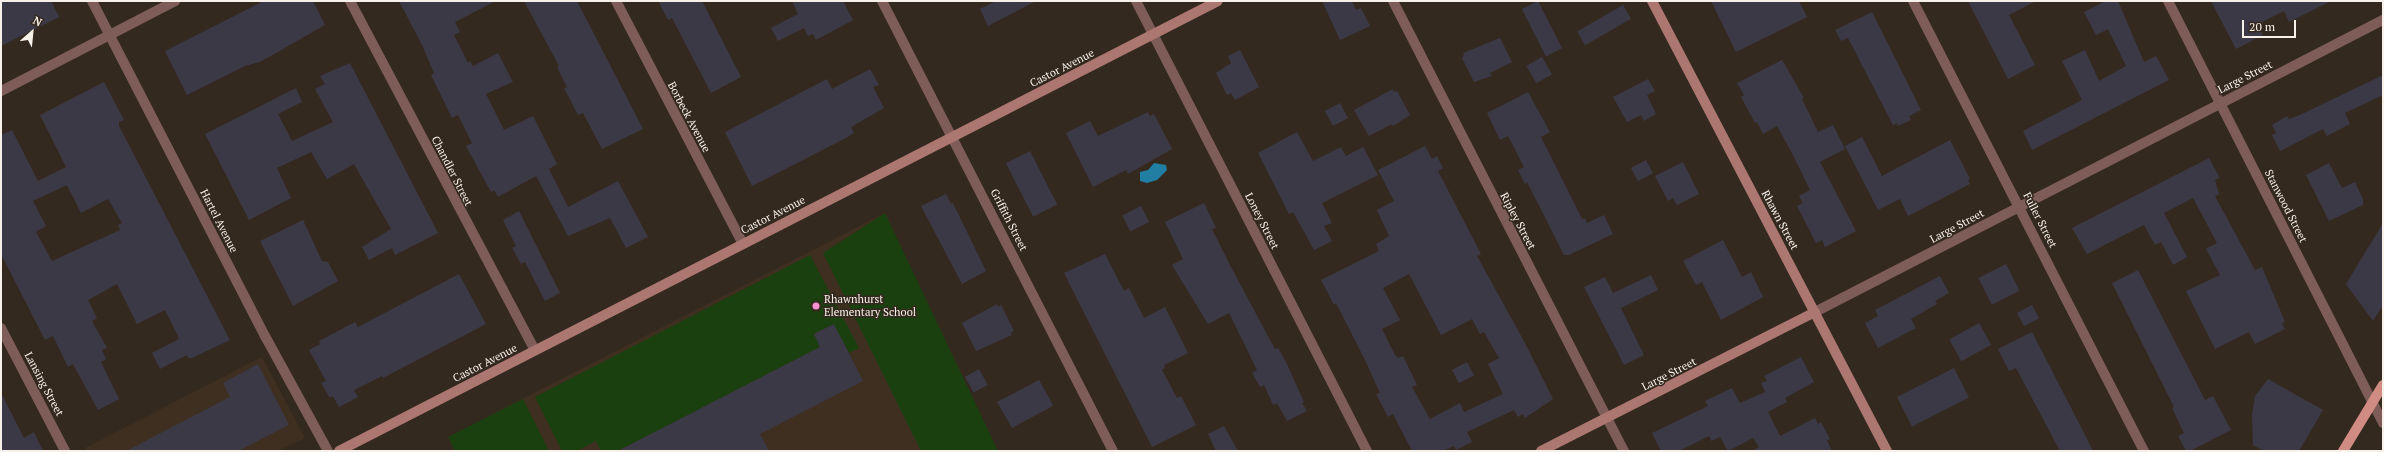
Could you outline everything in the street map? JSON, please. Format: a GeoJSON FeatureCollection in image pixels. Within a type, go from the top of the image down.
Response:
{"type":"FeatureCollection","features":[{"type":"Feature","properties":{"kind":"main road","name":"Castor Avenue"},"geometry":{"type":"LineString","coordinates":[[339,451],[1218,1]]}},
{"type":"Feature","properties":{"kind":"main road","name":"Rhawn Street"},"geometry":{"type":"LineString","coordinates":[[1652,1],[1887,451]]}},
{"type":"Feature","properties":{"kind":"main road","name":"Large Street"},"geometry":{"type":"LineString","coordinates":[[1541,451],[1815,312]]}},
{"type":"Feature","properties":{"kind":"main road"},"geometry":{"type":"LineString","coordinates":[[2343,451],[2383,385]]}},
{"type":"Feature","properties":{"kind":"street","name":"Hartel Avenue"},"geometry":{"type":"LineString","coordinates":[[92,1],[265,336],[328,451]]}},
{"type":"Feature","properties":{"kind":"street"},"geometry":{"type":"LineString","coordinates":[[1,91],[175,1]]}},
{"type":"Feature","properties":{"kind":"street","name":"Chandler Street"},"geometry":{"type":"LineString","coordinates":[[350,1],[535,350]]}},
{"type":"Feature","properties":{"kind":"street","name":"Borbeck Avenue"},"geometry":{"type":"LineString","coordinates":[[616,1],[743,244]]}},
{"type":"Feature","properties":{"kind":"street","name":"Griffith Street"},"geometry":{"type":"LineString","coordinates":[[882,1],[1113,451]]}},
{"type":"Feature","properties":{"kind":"street","name":"Loney Street"},"geometry":{"type":"LineString","coordinates":[[1136,1],[1367,451]]}},
{"type":"Feature","properties":{"kind":"street","name":"Ripley Street"},"geometry":{"type":"LineString","coordinates":[[1393,1],[1483,180],[1624,451]]}},
{"type":"Feature","properties":{"kind":"street","name":"Fuller Street"},"geometry":{"type":"LineString","coordinates":[[1914,1],[2144,451]]}},
{"type":"Feature","properties":{"kind":"street","name":"Stanwood Street"},"geometry":{"type":"LineString","coordinates":[[2168,1],[2383,423]]}},
{"type":"Feature","properties":{"kind":"street","name":"Large Street"},"geometry":{"type":"LineString","coordinates":[[1815,312],[2383,20]]}},
{"type":"Feature","properties":{"kind":"street","name":"Lansing Street"},"geometry":{"type":"LineString","coordinates":[[1,328],[65,451]]}},
{"type":"Feature","properties":{"kind":"shaded area","name":"Rhawnhurst Elementary School"},"geometry":{"type":"Polygon","coordinates":[[[885,213],[998,451],[455,451],[448,437],[885,213]]]}},
{"type":"Feature","properties":{"kind":"shaded area"},"geometry":{"type":"Polygon","coordinates":[[[262,357],[305,438],[277,451],[87,451],[85,448],[262,357]]]}},
{"type":"Feature","properties":{"kind":"green space"},"geometry":{"type":"Polygon","coordinates":[[[885,213],[998,451],[921,451],[823,253],[885,213]]]}},
{"type":"Feature","properties":{"kind":"green space"},"geometry":{"type":"Polygon","coordinates":[[[810,255],[859,348],[849,353],[833,324],[814,334],[820,347],[618,451],[601,451],[596,441],[577,451],[562,451],[535,397],[810,255]]]}},
{"type":"Feature","properties":{"kind":"green space"},"geometry":{"type":"Polygon","coordinates":[[[523,399],[549,451],[455,451],[448,437],[523,399]]]}},
{"type":"Feature","properties":{"kind":"water"},"geometry":{"type":"Polygon","coordinates":[[[1154,163],[1166,165],[1167,170],[1157,180],[1147,183],[1140,181],[1140,172],[1148,170],[1154,163]]]}},
{"type":"Feature","properties":{"kind":"building"},"geometry":{"type":"Polygon","coordinates":[[[1,1],[51,1],[59,17],[1,46],[1,1]]]}},
{"type":"Feature","properties":{"kind":"building"},"geometry":{"type":"Polygon","coordinates":[[[264,1],[313,1],[325,25],[260,62],[245,66],[187,95],[165,51],[264,1]]]}},
{"type":"Feature","properties":{"kind":"building"},"geometry":{"type":"Polygon","coordinates":[[[399,1],[496,1],[455,22],[460,32],[454,35],[468,63],[470,61],[473,66],[498,53],[513,82],[486,94],[504,130],[533,116],[557,164],[549,169],[568,207],[618,181],[648,237],[626,248],[610,218],[568,236],[536,176],[498,197],[494,190],[491,192],[466,146],[472,143],[458,115],[452,118],[431,75],[434,73],[422,45],[399,1]]]}},
{"type":"Feature","properties":{"kind":"building"},"geometry":{"type":"Polygon","coordinates":[[[524,1],[577,1],[643,129],[602,149],[583,113],[578,115],[564,88],[567,87],[557,67],[559,66],[524,1]]]}},
{"type":"Feature","properties":{"kind":"building"},"geometry":{"type":"Polygon","coordinates":[[[658,1],[702,1],[741,77],[711,93],[672,18],[668,20],[658,1]]]}},
{"type":"Feature","properties":{"kind":"building"},"geometry":{"type":"Polygon","coordinates":[[[792,1],[843,1],[853,20],[816,40],[813,34],[808,36],[804,28],[778,41],[771,28],[798,14],[792,1]]]}},
{"type":"Feature","properties":{"kind":"building"},"geometry":{"type":"Polygon","coordinates":[[[996,1],[1036,1],[988,26],[980,9],[996,1]]]}},
{"type":"Feature","properties":{"kind":"building"},"geometry":{"type":"Polygon","coordinates":[[[1322,1],[1352,1],[1356,10],[1361,8],[1370,26],[1340,40],[1322,1]]]}},
{"type":"Feature","properties":{"kind":"building"},"geometry":{"type":"Polygon","coordinates":[[[1538,1],[1562,48],[1546,56],[1522,9],[1538,1]]]}},
{"type":"Feature","properties":{"kind":"building"},"geometry":{"type":"Polygon","coordinates":[[[1711,1],[1799,1],[1807,17],[1736,52],[1711,1]]]}},
{"type":"Feature","properties":{"kind":"building"},"geometry":{"type":"Polygon","coordinates":[[[1968,1],[2036,1],[2009,15],[2035,65],[2008,79],[1968,1]]]}},
{"type":"Feature","properties":{"kind":"building"},"geometry":{"type":"Polygon","coordinates":[[[2106,1],[2118,1],[2144,62],[2156,56],[2169,80],[2032,150],[2023,131],[2082,100],[2062,61],[2085,50],[2099,81],[2126,66],[2108,29],[2096,35],[2084,12],[2106,1]]]}},
{"type":"Feature","properties":{"kind":"building"},"geometry":{"type":"Polygon","coordinates":[[[2211,1],[2331,1],[2289,22],[2284,11],[2258,24],[2263,35],[2236,49],[2211,1]]]}},
{"type":"Feature","properties":{"kind":"building"},"geometry":{"type":"Polygon","coordinates":[[[1623,5],[1631,19],[1585,45],[1577,32],[1623,5]]]}},
{"type":"Feature","properties":{"kind":"building"},"geometry":{"type":"Polygon","coordinates":[[[1872,12],[1921,110],[1909,116],[1911,120],[1898,126],[1897,123],[1893,125],[1848,38],[1841,41],[1835,30],[1872,12]]]}},
{"type":"Feature","properties":{"kind":"building"},"geometry":{"type":"Polygon","coordinates":[[[1500,38],[1512,62],[1490,73],[1492,76],[1474,82],[1462,58],[1464,56],[1463,53],[1500,38]]]}},
{"type":"Feature","properties":{"kind":"building"},"geometry":{"type":"Polygon","coordinates":[[[1240,50],[1259,87],[1235,100],[1231,93],[1227,95],[1216,73],[1231,63],[1228,56],[1240,50]]]}},
{"type":"Feature","properties":{"kind":"building"},"geometry":{"type":"Polygon","coordinates":[[[1542,57],[1552,74],[1536,83],[1526,66],[1542,57]]]}},
{"type":"Feature","properties":{"kind":"building"},"geometry":{"type":"Polygon","coordinates":[[[1782,60],[1804,98],[1802,99],[1818,132],[1833,125],[1845,149],[1820,162],[1856,231],[1825,247],[1822,240],[1816,243],[1797,206],[1803,203],[1799,196],[1810,190],[1792,153],[1777,126],[1763,134],[1757,122],[1755,123],[1741,97],[1744,95],[1737,83],[1782,60]]]}},
{"type":"Feature","properties":{"kind":"building"},"geometry":{"type":"Polygon","coordinates":[[[350,63],[438,233],[395,255],[392,248],[369,260],[362,247],[391,229],[354,164],[327,179],[311,152],[277,168],[291,198],[249,220],[205,134],[296,88],[302,102],[278,114],[292,141],[333,122],[315,89],[325,84],[320,76],[350,63]]]}},
{"type":"Feature","properties":{"kind":"building"},"geometry":{"type":"Polygon","coordinates":[[[870,69],[879,85],[873,87],[884,108],[851,127],[854,133],[846,138],[752,186],[725,132],[827,79],[832,89],[870,69]]]}},
{"type":"Feature","properties":{"kind":"building"},"geometry":{"type":"Polygon","coordinates":[[[2383,75],[2383,95],[2345,113],[2350,124],[2327,136],[2323,129],[2280,151],[2272,135],[2276,133],[2272,125],[2287,116],[2289,119],[2300,115],[2383,75]]]}},
{"type":"Feature","properties":{"kind":"building"},"geometry":{"type":"Polygon","coordinates":[[[1648,79],[1655,91],[1647,95],[1656,114],[1644,121],[1641,115],[1627,122],[1613,97],[1648,79]]]}},
{"type":"Feature","properties":{"kind":"building"},"geometry":{"type":"Polygon","coordinates":[[[104,82],[124,120],[119,122],[119,126],[230,340],[192,358],[188,358],[187,355],[160,369],[152,353],[179,339],[165,310],[137,324],[117,284],[88,300],[97,318],[92,321],[107,348],[102,350],[106,359],[101,362],[119,399],[98,410],[73,364],[68,367],[53,336],[45,340],[1,254],[1,135],[12,130],[38,181],[66,167],[40,115],[104,82]],[[67,185],[33,201],[46,226],[36,232],[52,261],[120,230],[118,225],[122,223],[108,199],[81,213],[67,185]]]}},
{"type":"Feature","properties":{"kind":"building"},"geometry":{"type":"Polygon","coordinates":[[[1393,89],[1394,92],[1397,91],[1410,115],[1393,126],[1392,124],[1369,136],[1354,110],[1393,89]]]}},
{"type":"Feature","properties":{"kind":"building"},"geometry":{"type":"Polygon","coordinates":[[[1528,92],[1550,132],[1541,137],[1582,219],[1585,218],[1587,223],[1604,215],[1613,234],[1569,255],[1564,255],[1527,182],[1525,184],[1518,170],[1524,167],[1508,136],[1500,140],[1487,113],[1528,92]]]}},
{"type":"Feature","properties":{"kind":"building"},"geometry":{"type":"Polygon","coordinates":[[[1340,103],[1348,118],[1333,126],[1325,111],[1340,103]]]}},
{"type":"Feature","properties":{"kind":"building"},"geometry":{"type":"Polygon","coordinates":[[[1148,112],[1150,116],[1154,114],[1172,149],[1128,174],[1126,170],[1093,187],[1066,133],[1090,121],[1098,136],[1148,112]]]}},
{"type":"Feature","properties":{"kind":"building"},"geometry":{"type":"Polygon","coordinates":[[[1297,132],[1313,161],[1341,147],[1346,156],[1363,147],[1378,175],[1322,203],[1332,223],[1324,226],[1332,241],[1314,250],[1293,212],[1289,214],[1258,153],[1297,132]]]}},
{"type":"Feature","properties":{"kind":"building"},"geometry":{"type":"Polygon","coordinates":[[[1862,137],[1882,176],[1950,140],[1970,179],[1968,180],[1970,184],[1908,216],[1900,199],[1878,210],[1845,146],[1862,137]]]}},
{"type":"Feature","properties":{"kind":"building"},"geometry":{"type":"Polygon","coordinates":[[[1425,146],[1432,159],[1437,156],[1443,168],[1438,171],[1481,254],[1477,256],[1525,343],[1553,399],[1525,418],[1523,414],[1518,417],[1514,410],[1467,432],[1472,442],[1456,450],[1454,446],[1443,451],[1412,451],[1393,414],[1388,417],[1376,394],[1380,393],[1365,360],[1336,303],[1334,305],[1321,280],[1379,251],[1376,244],[1389,236],[1377,210],[1394,201],[1378,170],[1425,146]],[[1409,274],[1383,288],[1400,320],[1382,329],[1395,355],[1398,358],[1403,356],[1417,385],[1412,387],[1430,419],[1460,403],[1464,412],[1503,394],[1488,364],[1499,358],[1484,332],[1480,334],[1472,319],[1441,335],[1409,274]]]}},
{"type":"Feature","properties":{"kind":"building"},"geometry":{"type":"Polygon","coordinates":[[[1030,151],[1057,204],[1033,217],[1006,163],[1030,151]]]}},
{"type":"Feature","properties":{"kind":"building"},"geometry":{"type":"Polygon","coordinates":[[[2209,158],[2220,178],[2215,180],[2219,194],[2215,196],[2255,270],[2262,267],[2285,322],[2282,323],[2285,329],[2255,344],[2249,332],[2215,349],[2186,291],[2220,275],[2206,249],[2217,243],[2193,198],[2164,213],[2187,257],[2173,265],[2161,242],[2155,245],[2144,225],[2087,254],[2072,228],[2209,158]]]}},
{"type":"Feature","properties":{"kind":"building"},"geometry":{"type":"Polygon","coordinates":[[[1646,160],[1653,173],[1638,181],[1631,168],[1646,160]]]}},
{"type":"Feature","properties":{"kind":"building"},"geometry":{"type":"Polygon","coordinates":[[[1683,162],[1699,194],[1677,205],[1673,198],[1668,201],[1655,176],[1683,162]]]}},
{"type":"Feature","properties":{"kind":"building"},"geometry":{"type":"Polygon","coordinates":[[[2329,163],[2342,188],[2355,182],[2363,199],[2363,205],[2329,221],[2306,175],[2329,163]]]}},
{"type":"Feature","properties":{"kind":"building"},"geometry":{"type":"Polygon","coordinates":[[[946,194],[951,204],[953,203],[986,271],[962,284],[921,206],[946,194]]]}},
{"type":"Feature","properties":{"kind":"building"},"geometry":{"type":"Polygon","coordinates":[[[1204,203],[1216,228],[1212,229],[1231,267],[1275,349],[1278,348],[1286,362],[1304,402],[1302,403],[1307,411],[1287,421],[1277,403],[1273,405],[1264,385],[1260,387],[1252,373],[1257,370],[1229,313],[1208,324],[1172,265],[1183,259],[1165,222],[1204,203]]]}},
{"type":"Feature","properties":{"kind":"building"},"geometry":{"type":"Polygon","coordinates":[[[1141,206],[1149,222],[1130,232],[1122,216],[1141,206]]]}},
{"type":"Feature","properties":{"kind":"building"},"geometry":{"type":"Polygon","coordinates":[[[519,211],[560,293],[545,301],[525,262],[521,264],[512,248],[516,246],[503,220],[519,211]]]}},
{"type":"Feature","properties":{"kind":"building"},"geometry":{"type":"Polygon","coordinates":[[[303,220],[322,261],[328,262],[338,281],[293,306],[260,241],[303,220]]]}},
{"type":"Feature","properties":{"kind":"building"},"geometry":{"type":"Polygon","coordinates":[[[2383,223],[2383,305],[2373,321],[2346,284],[2383,223]]]}},
{"type":"Feature","properties":{"kind":"building"},"geometry":{"type":"Polygon","coordinates":[[[1723,240],[1742,277],[1751,272],[1763,297],[1721,320],[1702,282],[1696,285],[1683,261],[1723,240]]]}},
{"type":"Feature","properties":{"kind":"building"},"geometry":{"type":"Polygon","coordinates":[[[1105,254],[1124,291],[1129,288],[1144,318],[1165,307],[1188,353],[1164,365],[1165,368],[1162,370],[1177,398],[1181,396],[1196,425],[1152,447],[1064,273],[1105,254]]]}},
{"type":"Feature","properties":{"kind":"building"},"geometry":{"type":"Polygon","coordinates":[[[2006,264],[2020,291],[1992,305],[1978,278],[2006,264]]]}},
{"type":"Feature","properties":{"kind":"building"},"geometry":{"type":"Polygon","coordinates":[[[2138,270],[2205,400],[2213,396],[2231,430],[2190,451],[2186,451],[2178,436],[2184,433],[2172,408],[2174,407],[2112,283],[2138,270]]]}},
{"type":"Feature","properties":{"kind":"building"},"geometry":{"type":"Polygon","coordinates":[[[459,274],[486,324],[383,378],[382,376],[354,390],[358,397],[339,407],[333,396],[330,398],[321,383],[326,381],[309,350],[320,344],[319,341],[355,322],[358,327],[459,274]]]}},
{"type":"Feature","properties":{"kind":"building"},"geometry":{"type":"Polygon","coordinates":[[[1651,275],[1658,290],[1621,308],[1644,355],[1624,365],[1584,287],[1605,277],[1613,293],[1651,275]]]}},
{"type":"Feature","properties":{"kind":"building"},"geometry":{"type":"Polygon","coordinates":[[[1940,276],[1949,293],[1935,301],[1937,304],[1911,319],[1916,328],[1878,348],[1865,323],[1878,316],[1875,310],[1940,276]]]}},
{"type":"Feature","properties":{"kind":"building"},"geometry":{"type":"Polygon","coordinates":[[[997,304],[998,307],[1001,305],[1014,331],[1011,332],[1012,335],[976,351],[962,323],[997,304]]]}},
{"type":"Feature","properties":{"kind":"building"},"geometry":{"type":"Polygon","coordinates":[[[2032,305],[2039,318],[2024,326],[2017,313],[2032,305]]]}},
{"type":"Feature","properties":{"kind":"building"},"geometry":{"type":"Polygon","coordinates":[[[1979,323],[1991,345],[1961,361],[1949,339],[1979,323]]]}},
{"type":"Feature","properties":{"kind":"building","name":"Rhawnhurst Elementary School"},"geometry":{"type":"Polygon","coordinates":[[[834,324],[863,381],[760,434],[769,451],[618,451],[820,347],[814,334],[834,324]]]}},
{"type":"Feature","properties":{"kind":"building"},"geometry":{"type":"Polygon","coordinates":[[[2032,332],[2093,451],[2060,451],[2016,368],[2009,371],[1998,349],[2032,332]]]}},
{"type":"Feature","properties":{"kind":"building"},"geometry":{"type":"Polygon","coordinates":[[[1801,357],[1814,382],[1785,398],[1787,402],[1768,412],[1780,436],[1815,418],[1818,424],[1821,422],[1830,439],[1827,440],[1832,451],[1752,451],[1759,447],[1753,438],[1728,451],[1720,437],[1711,441],[1709,436],[1679,451],[1661,451],[1652,433],[1708,406],[1705,401],[1732,388],[1740,403],[1765,392],[1761,383],[1767,381],[1764,376],[1801,357]]]}},
{"type":"Feature","properties":{"kind":"building"},"geometry":{"type":"Polygon","coordinates":[[[1467,362],[1474,375],[1459,383],[1452,370],[1467,362]]]}},
{"type":"Feature","properties":{"kind":"building"},"geometry":{"type":"Polygon","coordinates":[[[258,364],[289,425],[238,451],[126,451],[230,397],[223,383],[258,364]]]}},
{"type":"Feature","properties":{"kind":"building"},"geometry":{"type":"Polygon","coordinates":[[[1954,368],[1969,397],[1912,426],[1897,397],[1954,368]]]}},
{"type":"Feature","properties":{"kind":"building"},"geometry":{"type":"Polygon","coordinates":[[[979,369],[988,385],[974,393],[965,377],[979,369]]]}},
{"type":"Feature","properties":{"kind":"building"},"geometry":{"type":"Polygon","coordinates":[[[2268,379],[2323,410],[2299,451],[2264,451],[2253,445],[2252,415],[2255,396],[2268,379]]]}},
{"type":"Feature","properties":{"kind":"building"},"geometry":{"type":"Polygon","coordinates":[[[1039,380],[1053,405],[1012,428],[997,402],[1039,380]]]}},
{"type":"Feature","properties":{"kind":"building"},"geometry":{"type":"Polygon","coordinates":[[[1,393],[24,438],[34,432],[43,451],[1,451],[1,393]]]}},
{"type":"Feature","properties":{"kind":"building"},"geometry":{"type":"Polygon","coordinates":[[[1224,426],[1238,451],[1216,451],[1208,434],[1224,426]]]}},
{"type":"Feature","properties":{"kind":"place","name":"Rhawnhurst Elementary School"},"geometry":{"type":"Point","coordinates":[816,306]}}]}
